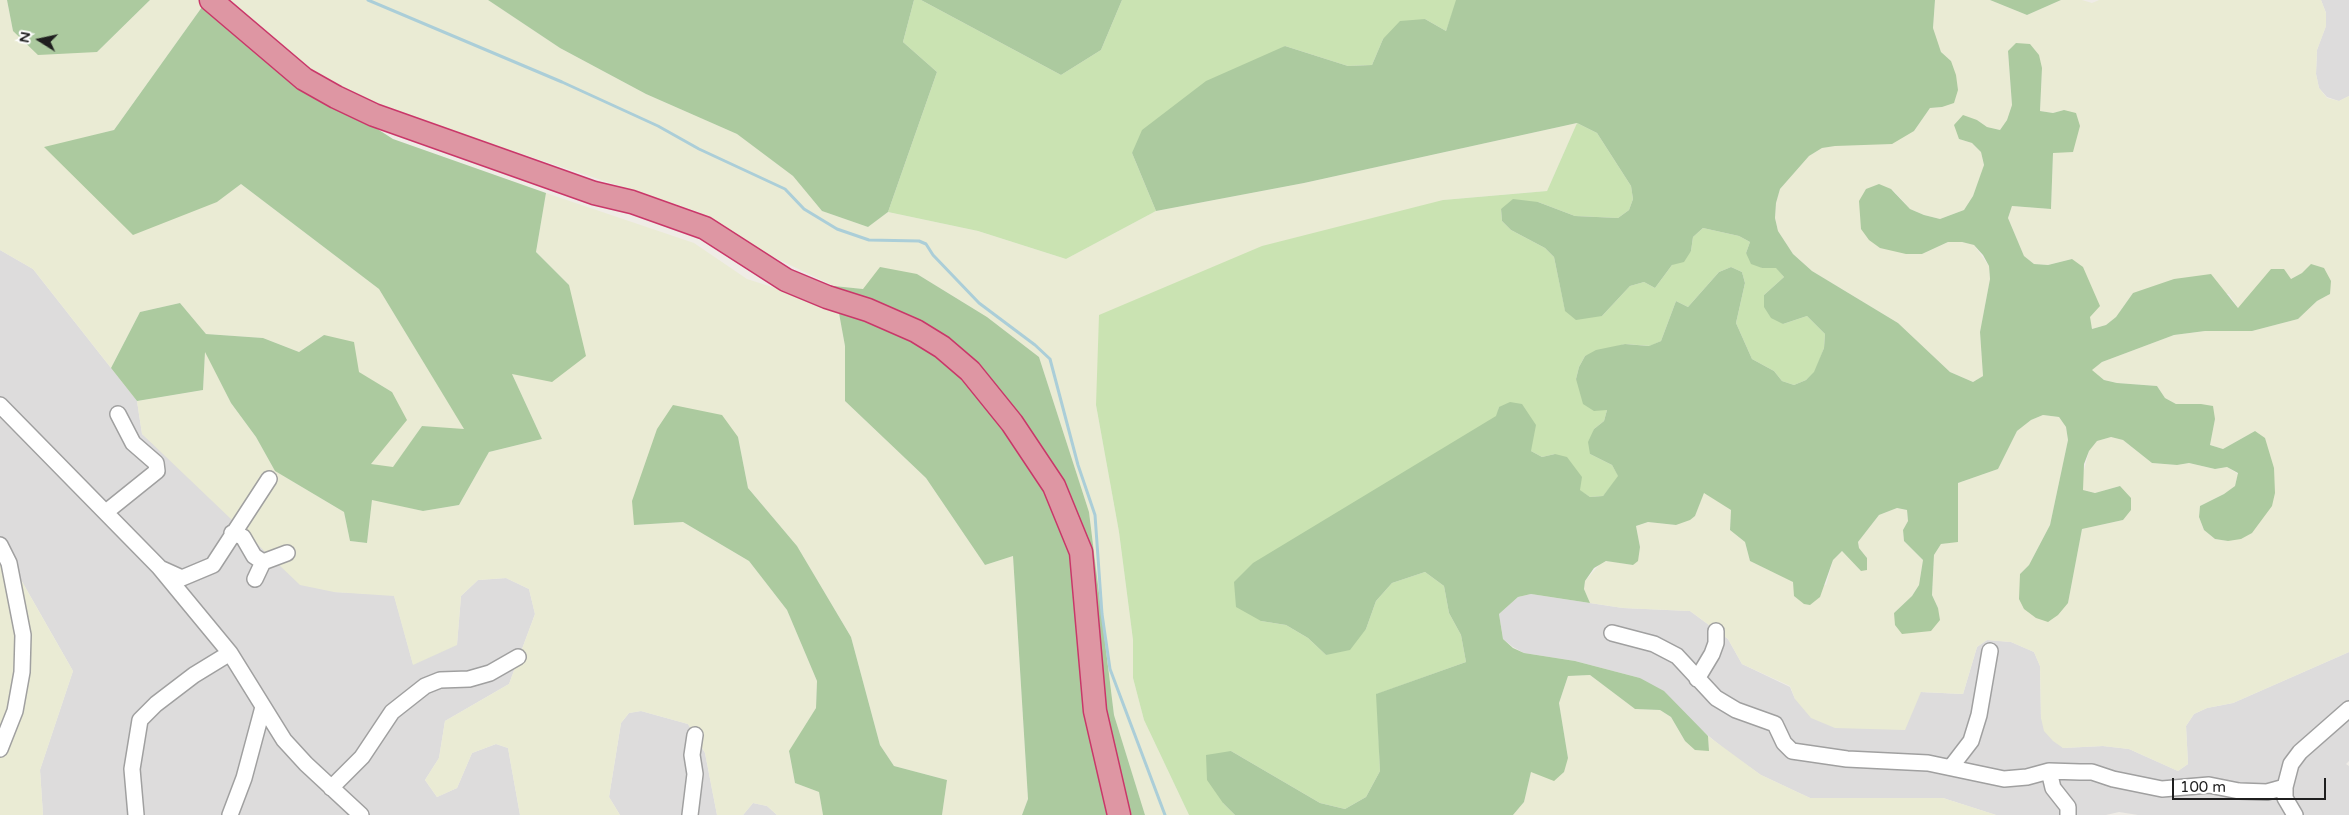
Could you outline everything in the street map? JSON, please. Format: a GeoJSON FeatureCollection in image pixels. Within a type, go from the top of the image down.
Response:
{"type":"FeatureCollection","features":[{"type":"Feature","properties":{"kind":"highway"},"geometry":{"type":"LineString","coordinates":[[211,0],[304,79],[336,97],[374,115],[594,193],[632,202],[705,228],[786,280],[868,310],[916,331],[942,347],[970,371],[1012,423],[1054,486],[1081,552],[1095,711],[1118,815]]}},
{"type":"Feature","properties":{"kind":"street"},"geometry":{"type":"LineString","coordinates":[[0,406],[159,567],[230,653],[284,740],[331,788],[361,815]]}},
{"type":"Feature","properties":{"kind":"street"},"geometry":{"type":"LineString","coordinates":[[106,512],[157,471],[156,463],[132,442],[118,414]]}},
{"type":"Feature","properties":{"kind":"street"},"geometry":{"type":"LineString","coordinates":[[159,567],[182,578],[202,571],[212,565],[269,479]]}},
{"type":"Feature","properties":{"kind":"street"},"geometry":{"type":"LineString","coordinates":[[232,533],[244,537],[254,556],[263,562]]}},
{"type":"Feature","properties":{"kind":"street"},"geometry":{"type":"LineString","coordinates":[[0,545],[9,563],[23,635],[22,672],[15,711],[0,749]]}},
{"type":"Feature","properties":{"kind":"street"},"geometry":{"type":"LineString","coordinates":[[255,579],[263,562],[288,553]]}},
{"type":"Feature","properties":{"kind":"street"},"geometry":{"type":"LineString","coordinates":[[1697,680],[1712,654],[1716,643],[1716,631]]}},
{"type":"Feature","properties":{"kind":"street"},"geometry":{"type":"LineString","coordinates":[[1612,633],[1665,649],[1677,656],[1697,680],[1726,704],[1775,724],[1784,743],[1792,751],[1818,756],[1918,762],[2004,779],[2049,771],[2092,772],[2113,779],[2162,789],[2209,785],[2239,791],[2267,792],[2285,787]]}},
{"type":"Feature","properties":{"kind":"street"},"geometry":{"type":"LineString","coordinates":[[1951,767],[1971,741],[1979,715],[1990,651]]}},
{"type":"Feature","properties":{"kind":"street"},"geometry":{"type":"LineString","coordinates":[[136,815],[132,769],[140,720],[156,704],[230,653]]}},
{"type":"Feature","properties":{"kind":"street"},"geometry":{"type":"LineString","coordinates":[[331,788],[362,757],[392,712],[419,690],[440,680],[469,679],[490,673],[518,657]]}},
{"type":"Feature","properties":{"kind":"street"},"geometry":{"type":"LineString","coordinates":[[230,815],[244,778],[263,707]]}},
{"type":"Feature","properties":{"kind":"street"},"geometry":{"type":"LineString","coordinates":[[2295,815],[2286,802],[2285,787],[2295,758],[2348,711]]}},
{"type":"Feature","properties":{"kind":"street"},"geometry":{"type":"LineString","coordinates":[[690,815],[695,774],[692,755],[695,735]]}},
{"type":"Feature","properties":{"kind":"street"},"geometry":{"type":"LineString","coordinates":[[2049,771],[2054,788],[2068,807],[2068,815]]}},
{"type":"Feature","properties":{"kind":"shaded area"},"geometry":{"type":"Polygon","coordinates":[[[2321,0],[2349,0],[2349,96],[2339,101],[2327,97],[2319,88],[2316,74],[2317,50],[2326,26],[2326,13],[2321,0]]]}},
{"type":"Feature","properties":{"kind":"shaded area"},"geometry":{"type":"Polygon","coordinates":[[[0,250],[33,269],[137,401],[142,434],[334,592],[394,595],[413,664],[457,644],[461,596],[478,580],[506,578],[529,589],[535,614],[509,684],[445,721],[439,758],[425,780],[437,797],[457,788],[472,753],[496,744],[508,748],[520,815],[43,815],[40,770],[73,671],[0,543],[0,250]]]}},
{"type":"Feature","properties":{"kind":"shaded area"},"geometry":{"type":"Polygon","coordinates":[[[1531,594],[1623,608],[1690,611],[1728,639],[1742,664],[1790,687],[1795,699],[1921,692],[1963,694],[1977,647],[1987,640],[2011,642],[2034,652],[2040,666],[2041,718],[2063,748],[2103,746],[2129,749],[2178,771],[2188,764],[2186,726],[2194,714],[2207,708],[2233,703],[2349,652],[2349,761],[2346,764],[2349,766],[2349,815],[2138,815],[2119,812],[2106,815],[1996,815],[1943,798],[1810,798],[1761,775],[1730,754],[1640,678],[1575,661],[1524,653],[1513,647],[1503,639],[1499,614],[1518,597],[1531,594]]]}},
{"type":"Feature","properties":{"kind":"shaded area"},"geometry":{"type":"Polygon","coordinates":[[[641,711],[688,724],[705,753],[717,815],[620,815],[609,797],[621,723],[629,713],[641,711]]]}},
{"type":"Feature","properties":{"kind":"shaded area"},"geometry":{"type":"Polygon","coordinates":[[[753,803],[767,806],[777,815],[743,815],[753,803]]]}},
{"type":"Feature","properties":{"kind":"green space"},"geometry":{"type":"Polygon","coordinates":[[[0,0],[7,0],[13,31],[97,52],[150,0],[207,0],[114,130],[45,148],[217,202],[241,184],[379,289],[465,430],[422,426],[393,468],[371,464],[392,392],[358,372],[324,335],[299,352],[263,338],[206,334],[180,303],[140,312],[111,368],[33,269],[0,250],[0,0]]]}},
{"type":"Feature","properties":{"kind":"green space"},"geometry":{"type":"Polygon","coordinates":[[[7,0],[150,0],[97,52],[38,55],[13,31],[7,0]]]}},
{"type":"Feature","properties":{"kind":"green space"},"geometry":{"type":"Polygon","coordinates":[[[207,0],[302,81],[393,139],[546,193],[536,252],[569,285],[586,356],[552,382],[512,374],[542,439],[489,452],[459,505],[423,511],[372,500],[367,543],[350,541],[344,512],[275,471],[256,437],[231,403],[205,352],[203,390],[137,401],[111,368],[140,312],[180,303],[206,334],[263,338],[299,352],[324,335],[354,342],[359,372],[392,392],[407,420],[371,464],[393,467],[422,426],[464,429],[379,289],[241,184],[217,202],[133,235],[44,147],[114,130],[207,0]]]}},
{"type":"Feature","properties":{"kind":"green space"},"geometry":{"type":"Polygon","coordinates":[[[211,0],[488,0],[560,48],[646,94],[737,134],[793,176],[822,211],[868,227],[888,212],[978,231],[1066,259],[1156,211],[1304,183],[1577,123],[1547,191],[1443,200],[1096,405],[1119,532],[1133,640],[1133,678],[1144,720],[1189,815],[1145,815],[1114,715],[1089,512],[1039,357],[987,317],[917,274],[863,289],[834,286],[742,242],[699,212],[339,94],[211,0]]]}},
{"type":"Feature","properties":{"kind":"green space"},"geometry":{"type":"Polygon","coordinates":[[[488,0],[914,0],[903,42],[937,72],[888,212],[868,227],[822,211],[793,176],[737,134],[646,94],[560,48],[488,0]]]}},
{"type":"Feature","properties":{"kind":"green space"},"geometry":{"type":"Polygon","coordinates":[[[914,0],[921,0],[1061,75],[1101,50],[1122,0],[1456,0],[1456,3],[1446,31],[1425,19],[1383,39],[1372,65],[1348,66],[1285,46],[1132,153],[1156,211],[1066,259],[978,231],[888,212],[937,72],[903,42],[914,0]]]}},
{"type":"Feature","properties":{"kind":"green space"},"geometry":{"type":"Polygon","coordinates":[[[921,0],[1122,0],[1101,50],[1061,75],[921,0]]]}},
{"type":"Feature","properties":{"kind":"green space"},"geometry":{"type":"Polygon","coordinates":[[[1456,0],[1935,0],[1933,28],[1941,52],[1951,61],[1956,75],[1958,90],[1954,103],[1930,108],[1914,131],[1892,144],[1835,146],[1822,148],[1809,156],[1780,189],[1776,203],[1775,218],[1778,231],[1793,254],[1812,271],[1898,323],[1950,372],[1973,382],[1983,376],[1980,332],[1990,279],[1989,266],[1983,255],[1974,245],[1962,242],[1948,242],[1922,254],[1906,254],[1880,248],[1869,240],[1861,229],[1859,201],[1866,189],[1879,184],[1891,189],[1910,209],[1924,215],[1940,219],[1964,210],[1973,196],[1984,165],[1981,152],[1972,143],[1959,139],[1954,125],[1963,115],[1977,120],[1987,127],[2000,130],[2007,120],[2012,105],[2008,51],[2016,43],[2030,44],[2039,55],[2042,68],[2040,111],[2053,113],[2064,110],[2076,113],[2080,126],[2073,152],[2053,153],[2051,209],[2012,206],[2008,218],[2024,256],[2034,264],[2048,265],[2072,259],[2083,267],[2100,306],[2090,317],[2092,329],[2106,325],[2116,317],[2133,293],[2174,279],[2211,274],[2238,308],[2271,269],[2284,269],[2291,279],[2302,273],[2311,264],[2324,268],[2331,281],[2330,294],[2317,301],[2298,319],[2252,331],[2205,331],[2174,335],[2102,362],[2092,370],[2104,380],[2117,383],[2157,386],[2165,398],[2176,404],[2213,406],[2215,419],[2210,445],[2223,449],[2255,431],[2265,438],[2274,468],[2275,493],[2272,506],[2252,533],[2241,539],[2228,541],[2215,539],[2204,530],[2199,517],[2200,506],[2235,486],[2238,473],[2227,467],[2215,469],[2189,463],[2177,465],[2152,463],[2123,440],[2111,437],[2097,441],[2089,451],[2084,464],[2083,490],[2095,493],[2120,486],[2131,498],[2131,510],[2123,520],[2082,529],[2068,603],[2058,615],[2048,622],[2036,618],[2024,609],[2019,599],[2020,574],[2029,565],[2050,525],[2068,440],[2066,427],[2059,417],[2043,415],[2031,420],[2017,431],[1998,469],[1958,483],[1958,542],[1941,544],[1934,555],[1932,595],[1938,608],[1940,620],[1931,631],[1902,634],[1895,625],[1894,613],[1912,596],[1919,585],[1923,560],[1904,541],[1903,530],[1908,521],[1907,510],[1897,508],[1879,515],[1858,542],[1859,548],[1867,558],[1867,570],[1861,571],[1842,551],[1833,560],[1820,597],[1810,605],[1804,604],[1794,596],[1793,582],[1750,561],[1745,542],[1730,530],[1731,510],[1704,493],[1695,516],[1690,520],[1676,525],[1648,522],[1636,526],[1640,547],[1638,561],[1633,565],[1606,561],[1594,568],[1585,581],[1584,589],[1590,603],[1531,594],[1518,597],[1499,614],[1503,639],[1513,648],[1524,653],[1575,661],[1640,678],[1664,691],[1708,736],[1709,751],[1695,750],[1685,741],[1671,717],[1660,710],[1635,709],[1590,675],[1568,676],[1559,703],[1568,758],[1564,772],[1554,781],[1531,772],[1524,802],[1513,815],[1235,815],[1223,803],[1207,780],[1206,755],[1231,751],[1320,803],[1345,809],[1366,797],[1380,771],[1376,694],[1466,662],[1461,635],[1449,613],[1444,586],[1425,572],[1392,583],[1376,601],[1366,629],[1350,650],[1326,655],[1308,638],[1286,625],[1261,621],[1236,607],[1234,582],[1253,563],[1496,416],[1499,407],[1510,402],[1522,404],[1536,425],[1531,451],[1542,457],[1555,454],[1567,457],[1582,477],[1580,490],[1590,497],[1603,496],[1618,476],[1612,465],[1590,454],[1588,442],[1594,429],[1604,421],[1607,410],[1594,411],[1583,404],[1576,379],[1579,367],[1585,356],[1596,350],[1625,344],[1649,346],[1661,341],[1676,301],[1688,307],[1719,272],[1731,267],[1742,272],[1745,283],[1736,323],[1752,359],[1774,371],[1782,381],[1794,385],[1806,380],[1814,372],[1824,348],[1825,334],[1807,316],[1783,324],[1771,318],[1764,307],[1764,295],[1784,277],[1776,268],[1762,268],[1751,264],[1746,253],[1750,242],[1739,236],[1703,228],[1693,237],[1691,251],[1684,262],[1672,265],[1655,288],[1644,282],[1630,286],[1602,316],[1576,320],[1565,311],[1554,257],[1545,248],[1511,230],[1502,221],[1501,209],[1513,199],[1538,202],[1575,216],[1618,218],[1629,210],[1633,199],[1631,186],[1597,133],[1577,123],[1304,183],[1156,211],[1132,153],[1142,130],[1206,81],[1285,46],[1348,66],[1372,65],[1383,39],[1400,21],[1425,19],[1446,31],[1456,0]]]}},
{"type":"Feature","properties":{"kind":"green space"},"geometry":{"type":"Polygon","coordinates":[[[1935,0],[1990,0],[2027,15],[2061,0],[2082,0],[2092,3],[2099,0],[2321,0],[2326,13],[2326,26],[2317,50],[2316,74],[2319,88],[2327,98],[2339,101],[2349,96],[2349,652],[2233,703],[2207,708],[2194,714],[2186,726],[2188,764],[2178,771],[2129,749],[2103,746],[2063,748],[2053,741],[2044,731],[2041,718],[2040,666],[2034,652],[2011,642],[1987,640],[1977,647],[1963,694],[1921,692],[1905,730],[1835,728],[1811,718],[1795,699],[1790,686],[1742,664],[1728,639],[1690,611],[1623,608],[1590,603],[1584,589],[1585,581],[1600,564],[1607,561],[1633,565],[1640,547],[1636,526],[1648,522],[1676,525],[1695,516],[1704,492],[1731,510],[1730,530],[1745,542],[1750,561],[1794,582],[1826,585],[1833,560],[1842,551],[1861,571],[1867,558],[1859,548],[1858,542],[1879,515],[1897,508],[1907,510],[1908,521],[1903,530],[1904,541],[1923,560],[1919,585],[1912,596],[1894,613],[1938,608],[1932,595],[1934,555],[1941,544],[1958,541],[1958,483],[1998,469],[2017,431],[2031,420],[2043,415],[2059,417],[2066,427],[2068,440],[2050,525],[2029,565],[2020,574],[2068,603],[2082,529],[2123,520],[2120,486],[2095,493],[2083,490],[2082,478],[2089,451],[2097,441],[2111,437],[2123,440],[2152,463],[2177,465],[2189,463],[2215,469],[2227,467],[2238,474],[2235,486],[2200,506],[2199,517],[2204,530],[2215,539],[2228,541],[2255,431],[2223,449],[2210,445],[2215,419],[2201,404],[2176,404],[2165,398],[2157,386],[2117,383],[2104,380],[2091,370],[2102,362],[2174,335],[2205,331],[2252,331],[2298,319],[2317,301],[2330,294],[2302,273],[2238,308],[2229,294],[2133,293],[2116,317],[2106,325],[2092,329],[2072,259],[2048,265],[2034,264],[2024,256],[2008,218],[2012,206],[2051,209],[2053,153],[2064,110],[2053,113],[2040,111],[2042,68],[2008,51],[2012,105],[2007,120],[2000,130],[1987,127],[1977,120],[1959,139],[1972,143],[1981,152],[1984,166],[1973,196],[1964,210],[1940,219],[1924,215],[1910,209],[1892,189],[1922,254],[1948,242],[1962,242],[1974,245],[1989,266],[1990,279],[1980,332],[1983,376],[1973,382],[1950,372],[1898,323],[1812,271],[1793,254],[1778,231],[1775,218],[1776,203],[1780,189],[1809,156],[1822,148],[1914,131],[1930,108],[1942,107],[1951,61],[1941,52],[1936,40],[1933,28],[1935,0]]]}},
{"type":"Feature","properties":{"kind":"green space"},"geometry":{"type":"Polygon","coordinates":[[[1990,0],[2061,0],[2027,15],[1990,0]]]}},
{"type":"Feature","properties":{"kind":"green space"},"geometry":{"type":"Polygon","coordinates":[[[1577,123],[1597,133],[1631,186],[1633,199],[1629,210],[1618,218],[1575,216],[1538,202],[1501,209],[1502,221],[1511,230],[1545,248],[1554,257],[1565,310],[1602,316],[1630,286],[1644,282],[1655,288],[1672,265],[1691,251],[1693,237],[1703,228],[1739,236],[1750,242],[1746,253],[1762,268],[1776,267],[1784,277],[1764,295],[1783,324],[1807,316],[1825,334],[1824,348],[1815,372],[1806,380],[1794,385],[1782,381],[1774,371],[1752,359],[1736,323],[1745,283],[1742,272],[1731,267],[1719,272],[1688,307],[1676,301],[1661,341],[1650,346],[1625,344],[1585,356],[1579,367],[1576,379],[1607,410],[1604,421],[1594,429],[1590,454],[1612,465],[1619,477],[1603,496],[1590,497],[1579,490],[1555,454],[1542,457],[1531,451],[1499,407],[1497,416],[1261,621],[1286,625],[1308,638],[1326,655],[1366,629],[1376,601],[1392,583],[1425,572],[1444,586],[1449,613],[1461,635],[1466,662],[1377,694],[1380,771],[1366,797],[1345,809],[1320,803],[1231,751],[1223,803],[1235,815],[1189,815],[1144,720],[1133,678],[1133,640],[1119,532],[1096,405],[1099,315],[1262,246],[1443,200],[1547,191],[1577,123]]]}},
{"type":"Feature","properties":{"kind":"green space"},"geometry":{"type":"Polygon","coordinates":[[[546,193],[694,243],[747,279],[838,308],[845,346],[845,401],[926,478],[985,565],[1013,556],[1028,799],[1022,815],[942,815],[947,780],[894,766],[880,745],[851,637],[797,546],[748,488],[738,437],[634,525],[683,522],[749,561],[787,610],[817,681],[816,708],[789,752],[795,783],[819,792],[823,815],[777,815],[767,806],[753,803],[743,815],[717,815],[705,753],[688,724],[641,711],[629,713],[621,723],[609,797],[620,815],[520,815],[508,748],[496,744],[472,753],[457,788],[437,797],[425,780],[439,758],[445,721],[509,684],[535,614],[529,589],[506,578],[478,580],[461,596],[457,645],[413,665],[394,596],[334,592],[300,585],[142,434],[137,401],[203,390],[205,351],[231,403],[256,437],[275,471],[344,512],[350,541],[367,543],[372,499],[423,511],[459,505],[489,452],[542,439],[512,374],[569,285],[536,252],[546,193]]]}},
{"type":"Feature","properties":{"kind":"green space"},"geometry":{"type":"Polygon","coordinates":[[[880,267],[917,274],[987,317],[1039,357],[1089,512],[1114,715],[1145,815],[1022,815],[1028,799],[1013,556],[985,565],[926,478],[845,401],[845,346],[834,286],[863,289],[880,267]]]}},
{"type":"Feature","properties":{"kind":"green space"},"geometry":{"type":"Polygon","coordinates":[[[673,405],[722,415],[738,437],[748,488],[797,546],[851,637],[880,745],[894,766],[947,780],[942,815],[823,815],[819,792],[795,783],[789,751],[816,708],[817,681],[787,610],[749,561],[683,522],[634,525],[632,501],[657,429],[673,405]]]}},
{"type":"Feature","properties":{"kind":"green space"},"geometry":{"type":"Polygon","coordinates":[[[0,543],[73,671],[40,770],[43,815],[0,815],[0,543]]]}},
{"type":"Feature","properties":{"kind":"green space"},"geometry":{"type":"Polygon","coordinates":[[[1590,675],[1635,709],[1660,710],[1671,717],[1685,741],[1709,751],[1708,736],[1761,775],[1810,798],[1943,798],[1996,815],[1513,815],[1524,802],[1531,772],[1568,758],[1559,703],[1568,676],[1590,675]]]}},
{"type":"Feature","properties":{"kind":"waterway"},"geometry":{"type":"LineString","coordinates":[[368,0],[562,82],[658,126],[699,149],[785,189],[804,209],[837,229],[869,240],[919,241],[926,244],[933,255],[979,303],[1035,345],[1050,359],[1078,465],[1095,515],[1102,614],[1110,669],[1165,815]]}}]}
